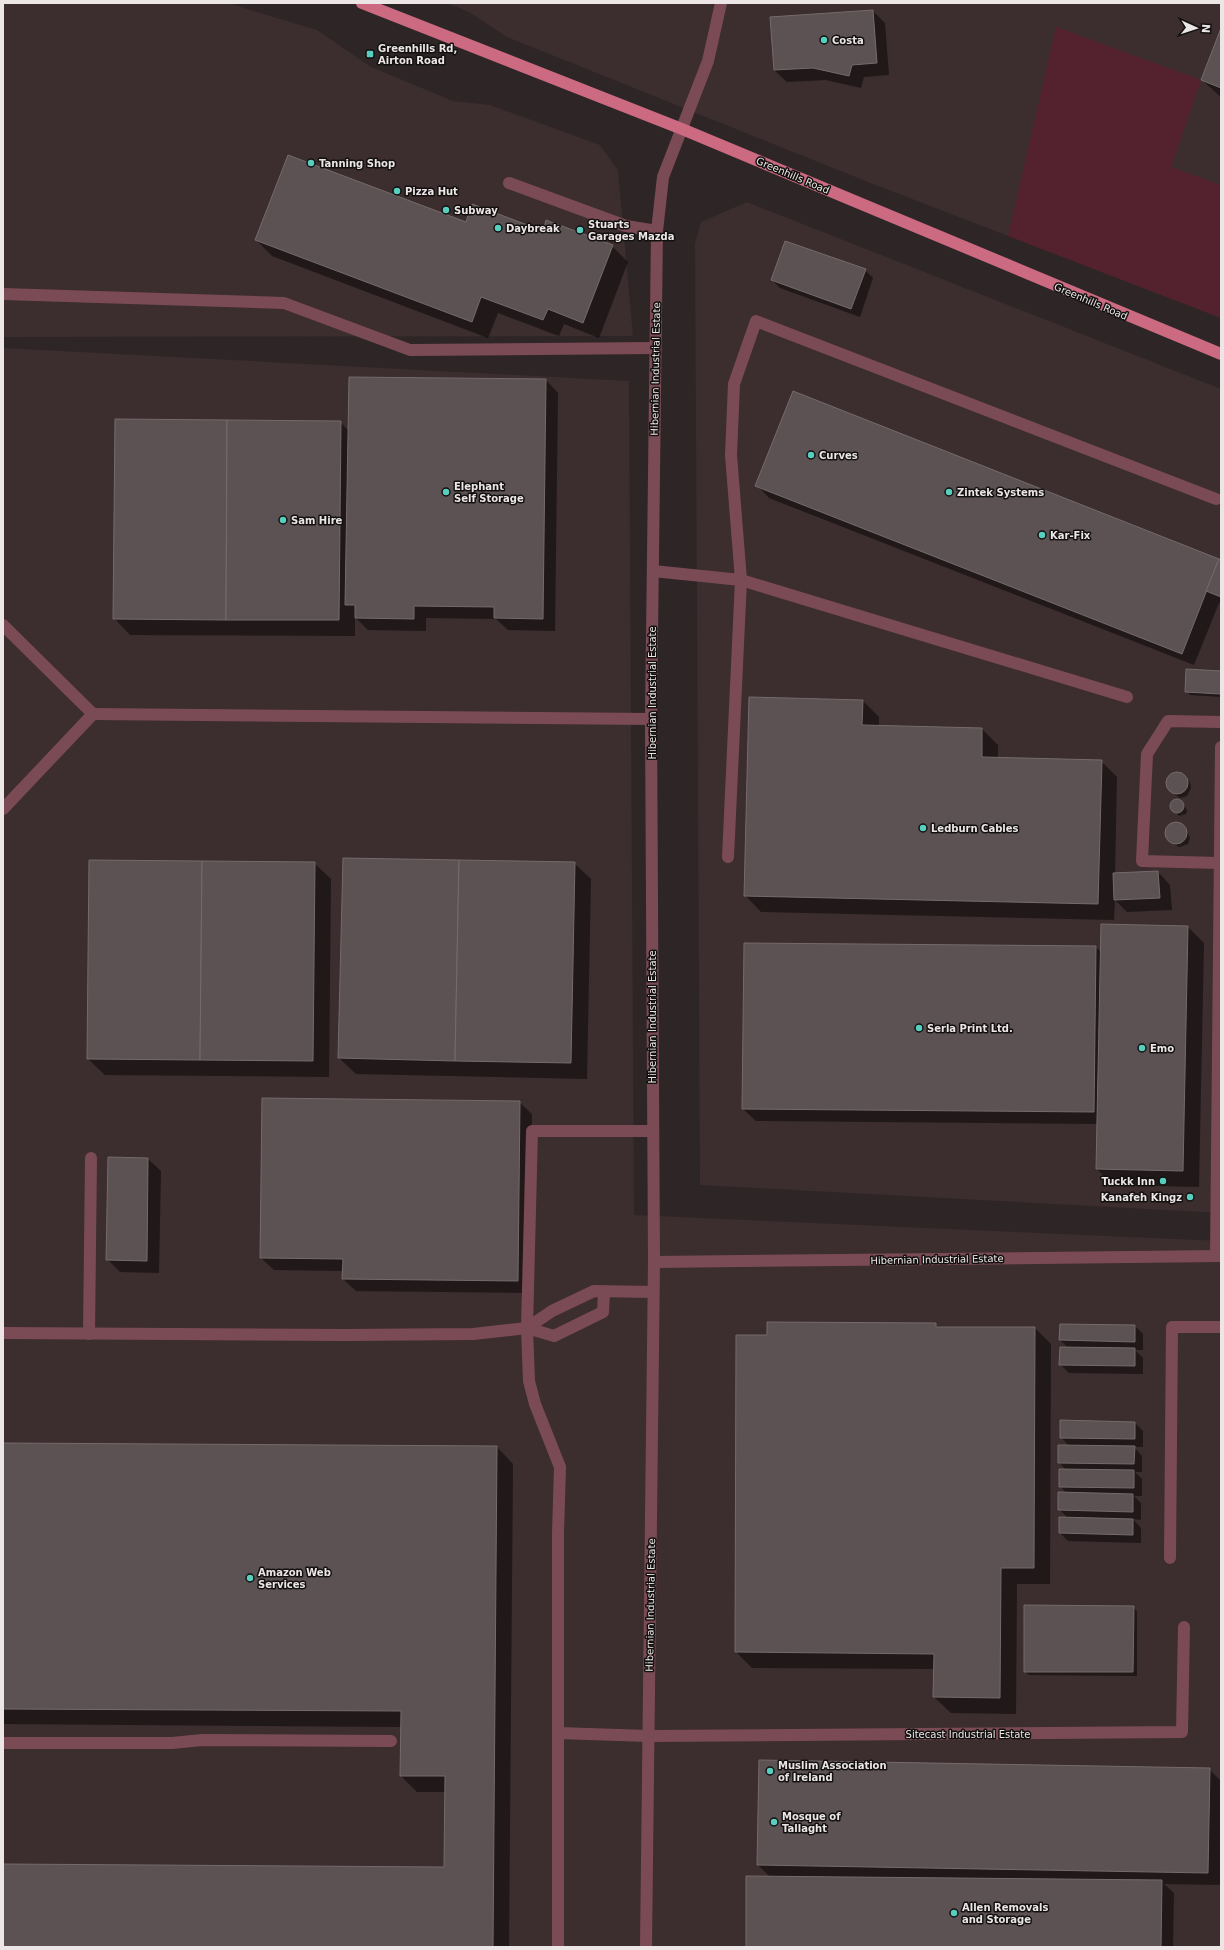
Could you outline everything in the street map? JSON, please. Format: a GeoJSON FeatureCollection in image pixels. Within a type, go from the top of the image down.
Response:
{"type":"FeatureCollection","features":[{"type":"Feature","properties":{"kind":"main road","name":"Greenhills Road"},"geometry":{"type":"LineString","coordinates":[[362,3],[682,129],[1221,354]]}},
{"type":"Feature","properties":{"kind":"street","name":"Hibernian Industrial Estate"},"geometry":{"type":"LineString","coordinates":[[646,1947],[654,1262],[652,1131],[651,719],[657,231],[663,177],[708,61],[721,3]]}},
{"type":"Feature","properties":{"kind":"street"},"geometry":{"type":"LineString","coordinates":[[509,182],[626,226],[657,231]]}},
{"type":"Feature","properties":{"kind":"street"},"geometry":{"type":"LineString","coordinates":[[3,294],[284,303],[410,350],[656,348]]}},
{"type":"Feature","properties":{"kind":"street"},"geometry":{"type":"LineString","coordinates":[[728,857],[741,580],[730,455],[734,384],[756,321],[1216,499]]}},
{"type":"Feature","properties":{"kind":"street"},"geometry":{"type":"LineString","coordinates":[[653,571],[741,580],[1127,697]]}},
{"type":"Feature","properties":{"kind":"street"},"geometry":{"type":"LineString","coordinates":[[3,625],[93,714],[651,719]]}},
{"type":"Feature","properties":{"kind":"street"},"geometry":{"type":"LineString","coordinates":[[3,809],[93,714]]}},
{"type":"Feature","properties":{"kind":"street"},"geometry":{"type":"LineString","coordinates":[[1219,863],[1142,861],[1147,754],[1168,722],[1221,722]]}},
{"type":"Feature","properties":{"kind":"street"},"geometry":{"type":"LineString","coordinates":[[1219,1256],[1219,863],[1221,747]]}},
{"type":"Feature","properties":{"kind":"street"},"geometry":{"type":"LineString","coordinates":[[558,1947],[558,1533],[560,1467],[535,1404],[529,1381],[527,1328],[532,1131],[652,1131]]}},
{"type":"Feature","properties":{"kind":"street"},"geometry":{"type":"LineString","coordinates":[[89,1334],[91,1158]]}},
{"type":"Feature","properties":{"kind":"street","name":"Hibernian Industrial Estate"},"geometry":{"type":"LineString","coordinates":[[654,1262],[1219,1256]]}},
{"type":"Feature","properties":{"kind":"street"},"geometry":{"type":"LineString","coordinates":[[527,1328],[552,1311],[594,1291],[604,1293],[653,1292]]}},
{"type":"Feature","properties":{"kind":"street"},"geometry":{"type":"LineString","coordinates":[[3,1333],[473,1334],[527,1328],[554,1336],[603,1312],[604,1293]]}},
{"type":"Feature","properties":{"kind":"street"},"geometry":{"type":"LineString","coordinates":[[1170,1558],[1172,1327],[1221,1327]]}},
{"type":"Feature","properties":{"kind":"street","name":"Sitecast Industrial Estate"},"geometry":{"type":"LineString","coordinates":[[648,1736],[1182,1732],[1184,1627]]}},
{"type":"Feature","properties":{"kind":"street"},"geometry":{"type":"LineString","coordinates":[[558,1733],[648,1736]]}},
{"type":"Feature","properties":{"kind":"street"},"geometry":{"type":"LineString","coordinates":[[3,1743],[172,1743],[202,1740],[391,1741]]}},
{"type":"Feature","properties":{"kind":"shaded area"},"geometry":{"type":"Polygon","coordinates":[[[3,3],[228,3],[317,30],[371,67],[453,101],[490,105],[600,145],[618,170],[633,336],[3,337],[3,3]]]}},
{"type":"Feature","properties":{"kind":"shaded area"},"geometry":{"type":"Polygon","coordinates":[[[447,3],[1221,3],[1221,318],[873,184],[507,37],[469,12],[447,3]]]}},
{"type":"Feature","properties":{"kind":"shaded area"},"geometry":{"type":"Polygon","coordinates":[[[1056,27],[1201,80],[1171,167],[1221,185],[1221,318],[1008,236],[1056,27]]]}},
{"type":"Feature","properties":{"kind":"shaded area"},"geometry":{"type":"Polygon","coordinates":[[[747,202],[1221,389],[1221,1213],[700,1185],[695,243],[701,222],[747,202]]]}},
{"type":"Feature","properties":{"kind":"shaded area"},"geometry":{"type":"Polygon","coordinates":[[[3,348],[629,381],[634,1215],[1221,1241],[1221,1947],[3,1947],[3,348]]]}},
{"type":"Feature","properties":{"kind":"building","name":"Costa"},"geometry":{"type":"Polygon","coordinates":[[[873,10],[877,63],[852,65],[849,76],[813,68],[774,70],[770,17],[873,10]]]}},
{"type":"Feature","properties":{"kind":"building"},"geometry":{"type":"Polygon","coordinates":[[[1221,28],[1221,88],[1201,80],[1221,28]]]}},
{"type":"Feature","properties":{"kind":"building"},"geometry":{"type":"Polygon","coordinates":[[[288,155],[466,222],[472,204],[543,231],[546,220],[613,245],[583,323],[548,309],[543,320],[481,297],[472,322],[255,240],[288,155]]]}},
{"type":"Feature","properties":{"kind":"building"},"geometry":{"type":"Polygon","coordinates":[[[785,241],[866,269],[851,309],[771,280],[785,241]]]}},
{"type":"Feature","properties":{"kind":"building","name":"Elephant Self Storage"},"geometry":{"type":"Polygon","coordinates":[[[349,377],[546,379],[543,619],[494,618],[494,607],[414,606],[414,619],[355,618],[355,605],[345,605],[349,377]]]}},
{"type":"Feature","properties":{"kind":"building"},"geometry":{"type":"Polygon","coordinates":[[[793,391],[1219,559],[1182,654],[755,486],[793,391]]]}},
{"type":"Feature","properties":{"kind":"building"},"geometry":{"type":"Polygon","coordinates":[[[115,419],[227,420],[226,620],[113,619],[115,419]]]}},
{"type":"Feature","properties":{"kind":"building","name":"Sam Hire"},"geometry":{"type":"Polygon","coordinates":[[[227,420],[341,421],[339,620],[226,620],[227,420]]]}},
{"type":"Feature","properties":{"kind":"building"},"geometry":{"type":"Polygon","coordinates":[[[1219,559],[1221,560],[1221,597],[1206,591],[1219,559]]]}},
{"type":"Feature","properties":{"kind":"building"},"geometry":{"type":"Polygon","coordinates":[[[1186,669],[1221,671],[1221,694],[1185,692],[1186,669]]]}},
{"type":"Feature","properties":{"kind":"building","name":"Ledburn Cables"},"geometry":{"type":"Polygon","coordinates":[[[749,697],[863,700],[862,725],[982,728],[982,757],[1102,760],[1098,904],[744,896],[749,697]]]}},
{"type":"Feature","properties":{"kind":"building"},"geometry":{"type":"Polygon","coordinates":[[[1177,772],[1185,775],[1188,783],[1185,791],[1177,794],[1169,791],[1166,783],[1169,775],[1177,772]]]}},
{"type":"Feature","properties":{"kind":"building"},"geometry":{"type":"Polygon","coordinates":[[[1177,799],[1182,801],[1184,806],[1182,811],[1177,813],[1172,811],[1170,806],[1172,801],[1177,799]]]}},
{"type":"Feature","properties":{"kind":"building"},"geometry":{"type":"Polygon","coordinates":[[[1176,822],[1184,825],[1187,833],[1184,841],[1176,844],[1168,841],[1165,833],[1168,825],[1176,822]]]}},
{"type":"Feature","properties":{"kind":"building"},"geometry":{"type":"Polygon","coordinates":[[[343,858],[459,860],[455,1061],[338,1058],[343,858]]]}},
{"type":"Feature","properties":{"kind":"building"},"geometry":{"type":"Polygon","coordinates":[[[89,860],[202,861],[200,1060],[87,1059],[89,860]]]}},
{"type":"Feature","properties":{"kind":"building"},"geometry":{"type":"Polygon","coordinates":[[[459,860],[575,862],[571,1063],[455,1061],[459,860]]]}},
{"type":"Feature","properties":{"kind":"building"},"geometry":{"type":"Polygon","coordinates":[[[202,861],[315,862],[313,1061],[200,1060],[202,861]]]}},
{"type":"Feature","properties":{"kind":"building"},"geometry":{"type":"Polygon","coordinates":[[[1158,871],[1160,898],[1114,900],[1113,873],[1158,871]]]}},
{"type":"Feature","properties":{"kind":"building","name":"Emo"},"geometry":{"type":"Polygon","coordinates":[[[1101,924],[1188,926],[1183,1171],[1096,1169],[1101,924]]]}},
{"type":"Feature","properties":{"kind":"building","name":"Serla Print Ltd."},"geometry":{"type":"Polygon","coordinates":[[[744,943],[1096,946],[1094,1112],[742,1109],[744,943]]]}},
{"type":"Feature","properties":{"kind":"building"},"geometry":{"type":"Polygon","coordinates":[[[262,1098],[520,1101],[518,1281],[342,1279],[343,1259],[260,1258],[262,1098]]]}},
{"type":"Feature","properties":{"kind":"building"},"geometry":{"type":"Polygon","coordinates":[[[108,1157],[148,1158],[147,1261],[106,1260],[108,1157]]]}},
{"type":"Feature","properties":{"kind":"building"},"geometry":{"type":"Polygon","coordinates":[[[767,1322],[936,1323],[936,1327],[1035,1327],[1034,1568],[1001,1568],[1000,1698],[933,1697],[934,1654],[735,1652],[736,1335],[767,1335],[767,1322]]]}},
{"type":"Feature","properties":{"kind":"building"},"geometry":{"type":"Polygon","coordinates":[[[1060,1324],[1135,1325],[1135,1342],[1059,1340],[1060,1324]]]}},
{"type":"Feature","properties":{"kind":"building"},"geometry":{"type":"Polygon","coordinates":[[[1060,1347],[1135,1348],[1135,1366],[1059,1365],[1060,1347]]]}},
{"type":"Feature","properties":{"kind":"building"},"geometry":{"type":"Polygon","coordinates":[[[1060,1420],[1135,1422],[1135,1439],[1060,1438],[1060,1420]]]}},
{"type":"Feature","properties":{"kind":"building","name":"Amazon Web Services"},"geometry":{"type":"Polygon","coordinates":[[[3,1443],[497,1446],[493,1947],[3,1947],[3,1864],[444,1867],[445,1776],[400,1776],[401,1711],[3,1709],[3,1443]]]}},
{"type":"Feature","properties":{"kind":"building"},"geometry":{"type":"Polygon","coordinates":[[[1058,1445],[1135,1446],[1134,1464],[1058,1463],[1058,1445]]]}},
{"type":"Feature","properties":{"kind":"building"},"geometry":{"type":"Polygon","coordinates":[[[1059,1469],[1134,1470],[1134,1488],[1059,1487],[1059,1469]]]}},
{"type":"Feature","properties":{"kind":"building"},"geometry":{"type":"Polygon","coordinates":[[[1058,1492],[1133,1494],[1133,1512],[1058,1510],[1058,1492]]]}},
{"type":"Feature","properties":{"kind":"building"},"geometry":{"type":"Polygon","coordinates":[[[1059,1517],[1133,1519],[1133,1535],[1059,1533],[1059,1517]]]}},
{"type":"Feature","properties":{"kind":"building"},"geometry":{"type":"Polygon","coordinates":[[[1024,1605],[1134,1606],[1133,1672],[1024,1672],[1024,1605]]]}},
{"type":"Feature","properties":{"kind":"building"},"geometry":{"type":"Polygon","coordinates":[[[759,1760],[1210,1768],[1208,1873],[757,1865],[759,1760]]]}},
{"type":"Feature","properties":{"kind":"building","name":"Allen Removals and Storage"},"geometry":{"type":"Polygon","coordinates":[[[746,1876],[1162,1880],[1161,1947],[746,1947],[746,1876]]]}},
{"type":"Feature","properties":{"kind":"place","name":"Costa"},"geometry":{"type":"Point","coordinates":[824,40]}},
{"type":"Feature","properties":{"kind":"place","name":"Greenhills Rd, Airton Road"},"geometry":{"type":"Point","coordinates":[370,54]}},
{"type":"Feature","properties":{"kind":"place","name":"Tanning Shop"},"geometry":{"type":"Point","coordinates":[311,163]}},
{"type":"Feature","properties":{"kind":"place","name":"Pizza Hut"},"geometry":{"type":"Point","coordinates":[397,191]}},
{"type":"Feature","properties":{"kind":"place","name":"Subway"},"geometry":{"type":"Point","coordinates":[446,210]}},
{"type":"Feature","properties":{"kind":"place","name":"Daybreak"},"geometry":{"type":"Point","coordinates":[498,228]}},
{"type":"Feature","properties":{"kind":"place","name":"Stuarts Garages Mazda"},"geometry":{"type":"Point","coordinates":[580,230]}},
{"type":"Feature","properties":{"kind":"place","name":"Curves"},"geometry":{"type":"Point","coordinates":[811,455]}},
{"type":"Feature","properties":{"kind":"place","name":"Elephant Self Storage"},"geometry":{"type":"Point","coordinates":[446,492]}},
{"type":"Feature","properties":{"kind":"place","name":"Zintek Systems"},"geometry":{"type":"Point","coordinates":[949,492]}},
{"type":"Feature","properties":{"kind":"place","name":"Sam Hire"},"geometry":{"type":"Point","coordinates":[283,520]}},
{"type":"Feature","properties":{"kind":"place","name":"Kar-Fix"},"geometry":{"type":"Point","coordinates":[1042,535]}},
{"type":"Feature","properties":{"kind":"place","name":"Ledburn Cables"},"geometry":{"type":"Point","coordinates":[923,828]}},
{"type":"Feature","properties":{"kind":"place","name":"Serla Print Ltd."},"geometry":{"type":"Point","coordinates":[919,1028]}},
{"type":"Feature","properties":{"kind":"place","name":"Emo"},"geometry":{"type":"Point","coordinates":[1142,1048]}},
{"type":"Feature","properties":{"kind":"place","name":"Tuckk Inn"},"geometry":{"type":"Point","coordinates":[1163,1181]}},
{"type":"Feature","properties":{"kind":"place","name":"Kanafeh Kingz"},"geometry":{"type":"Point","coordinates":[1190,1197]}},
{"type":"Feature","properties":{"kind":"place","name":"Amazon Web Services"},"geometry":{"type":"Point","coordinates":[250,1578]}},
{"type":"Feature","properties":{"kind":"place","name":"Muslim Association of Ireland"},"geometry":{"type":"Point","coordinates":[770,1771]}},
{"type":"Feature","properties":{"kind":"place","name":"Mosque of Tallaght"},"geometry":{"type":"Point","coordinates":[774,1822]}},
{"type":"Feature","properties":{"kind":"place","name":"Allen Removals and Storage"},"geometry":{"type":"Point","coordinates":[954,1913]}}]}
